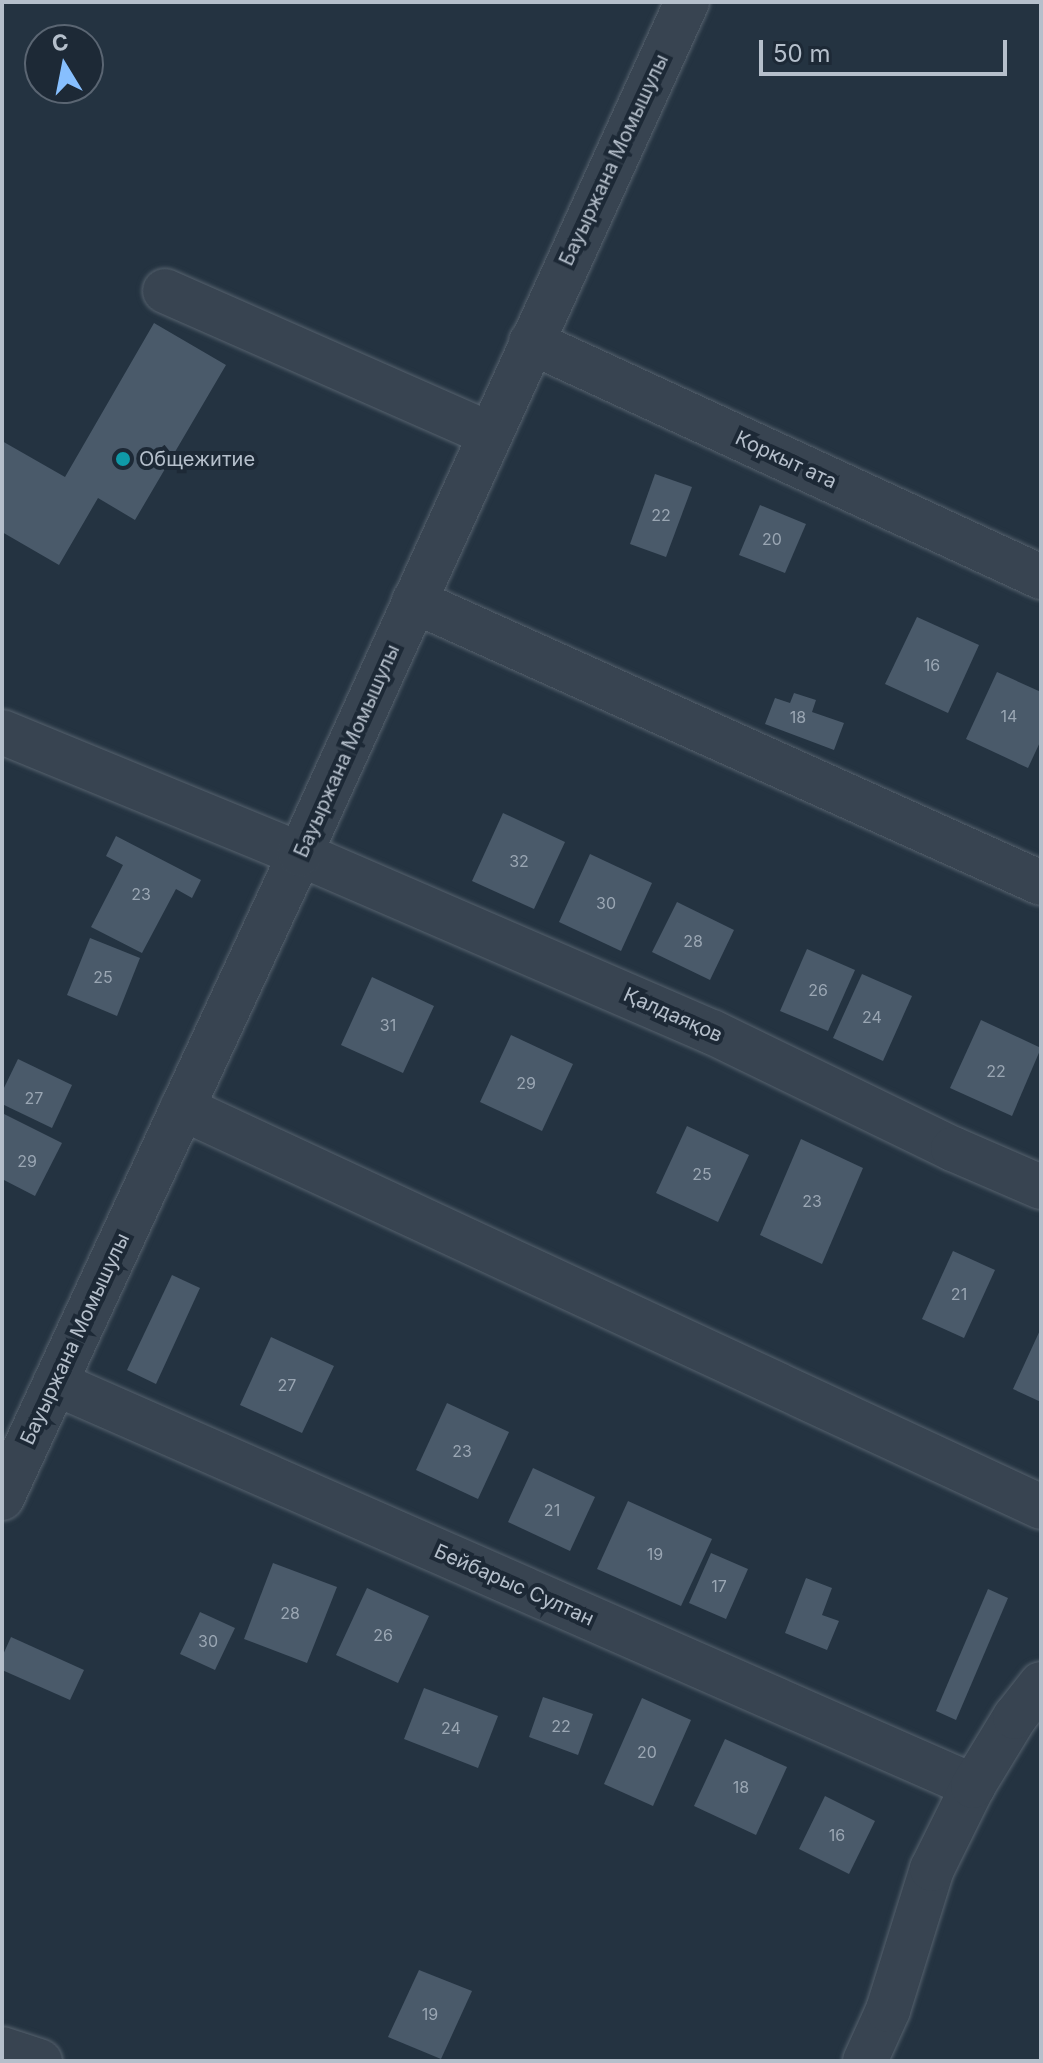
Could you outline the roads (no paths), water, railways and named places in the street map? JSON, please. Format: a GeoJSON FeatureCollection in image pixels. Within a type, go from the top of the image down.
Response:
{"type":"FeatureCollection","features":[{"type":"Feature","properties":{"kind":"street","name":"Бауыржана Момышулы"},"geometry":{"type":"LineString","coordinates":[[2,1498],[300,854],[531,342],[672,7]]}},
{"type":"Feature","properties":{"kind":"street"},"geometry":{"type":"LineString","coordinates":[[165,291],[489,434]]}},
{"type":"Feature","properties":{"kind":"street","name":"Коркыт ата"},"geometry":{"type":"LineString","coordinates":[[531,342],[1041,577]]}},
{"type":"Feature","properties":{"kind":"street"},"geometry":{"type":"LineString","coordinates":[[414,601],[1041,883]]}},
{"type":"Feature","properties":{"kind":"street","name":"Қалдаяқов"},"geometry":{"type":"LineString","coordinates":[[4,738],[300,854],[712,1032],[953,1149],[1041,1187]]}},
{"type":"Feature","properties":{"kind":"street"},"geometry":{"type":"LineString","coordinates":[[182,1108],[1041,1507]]}},
{"type":"Feature","properties":{"kind":"street","name":"Бейбарыс Султан"},"geometry":{"type":"LineString","coordinates":[[55,1383],[973,1786]]}},
{"type":"Feature","properties":{"kind":"street"},"geometry":{"type":"LineString","coordinates":[[865,2061],[888,2010],[932,1869],[973,1786],[1015,1717],[1041,1684]]}},
{"type":"Feature","properties":{"kind":"street"},"geometry":{"type":"LineString","coordinates":[[2,2049],[40,2061]]}},
{"type":"Feature","properties":{"kind":"place","name":"Общежитие"},"geometry":{"type":"Point","coordinates":[123,459]}}]}
